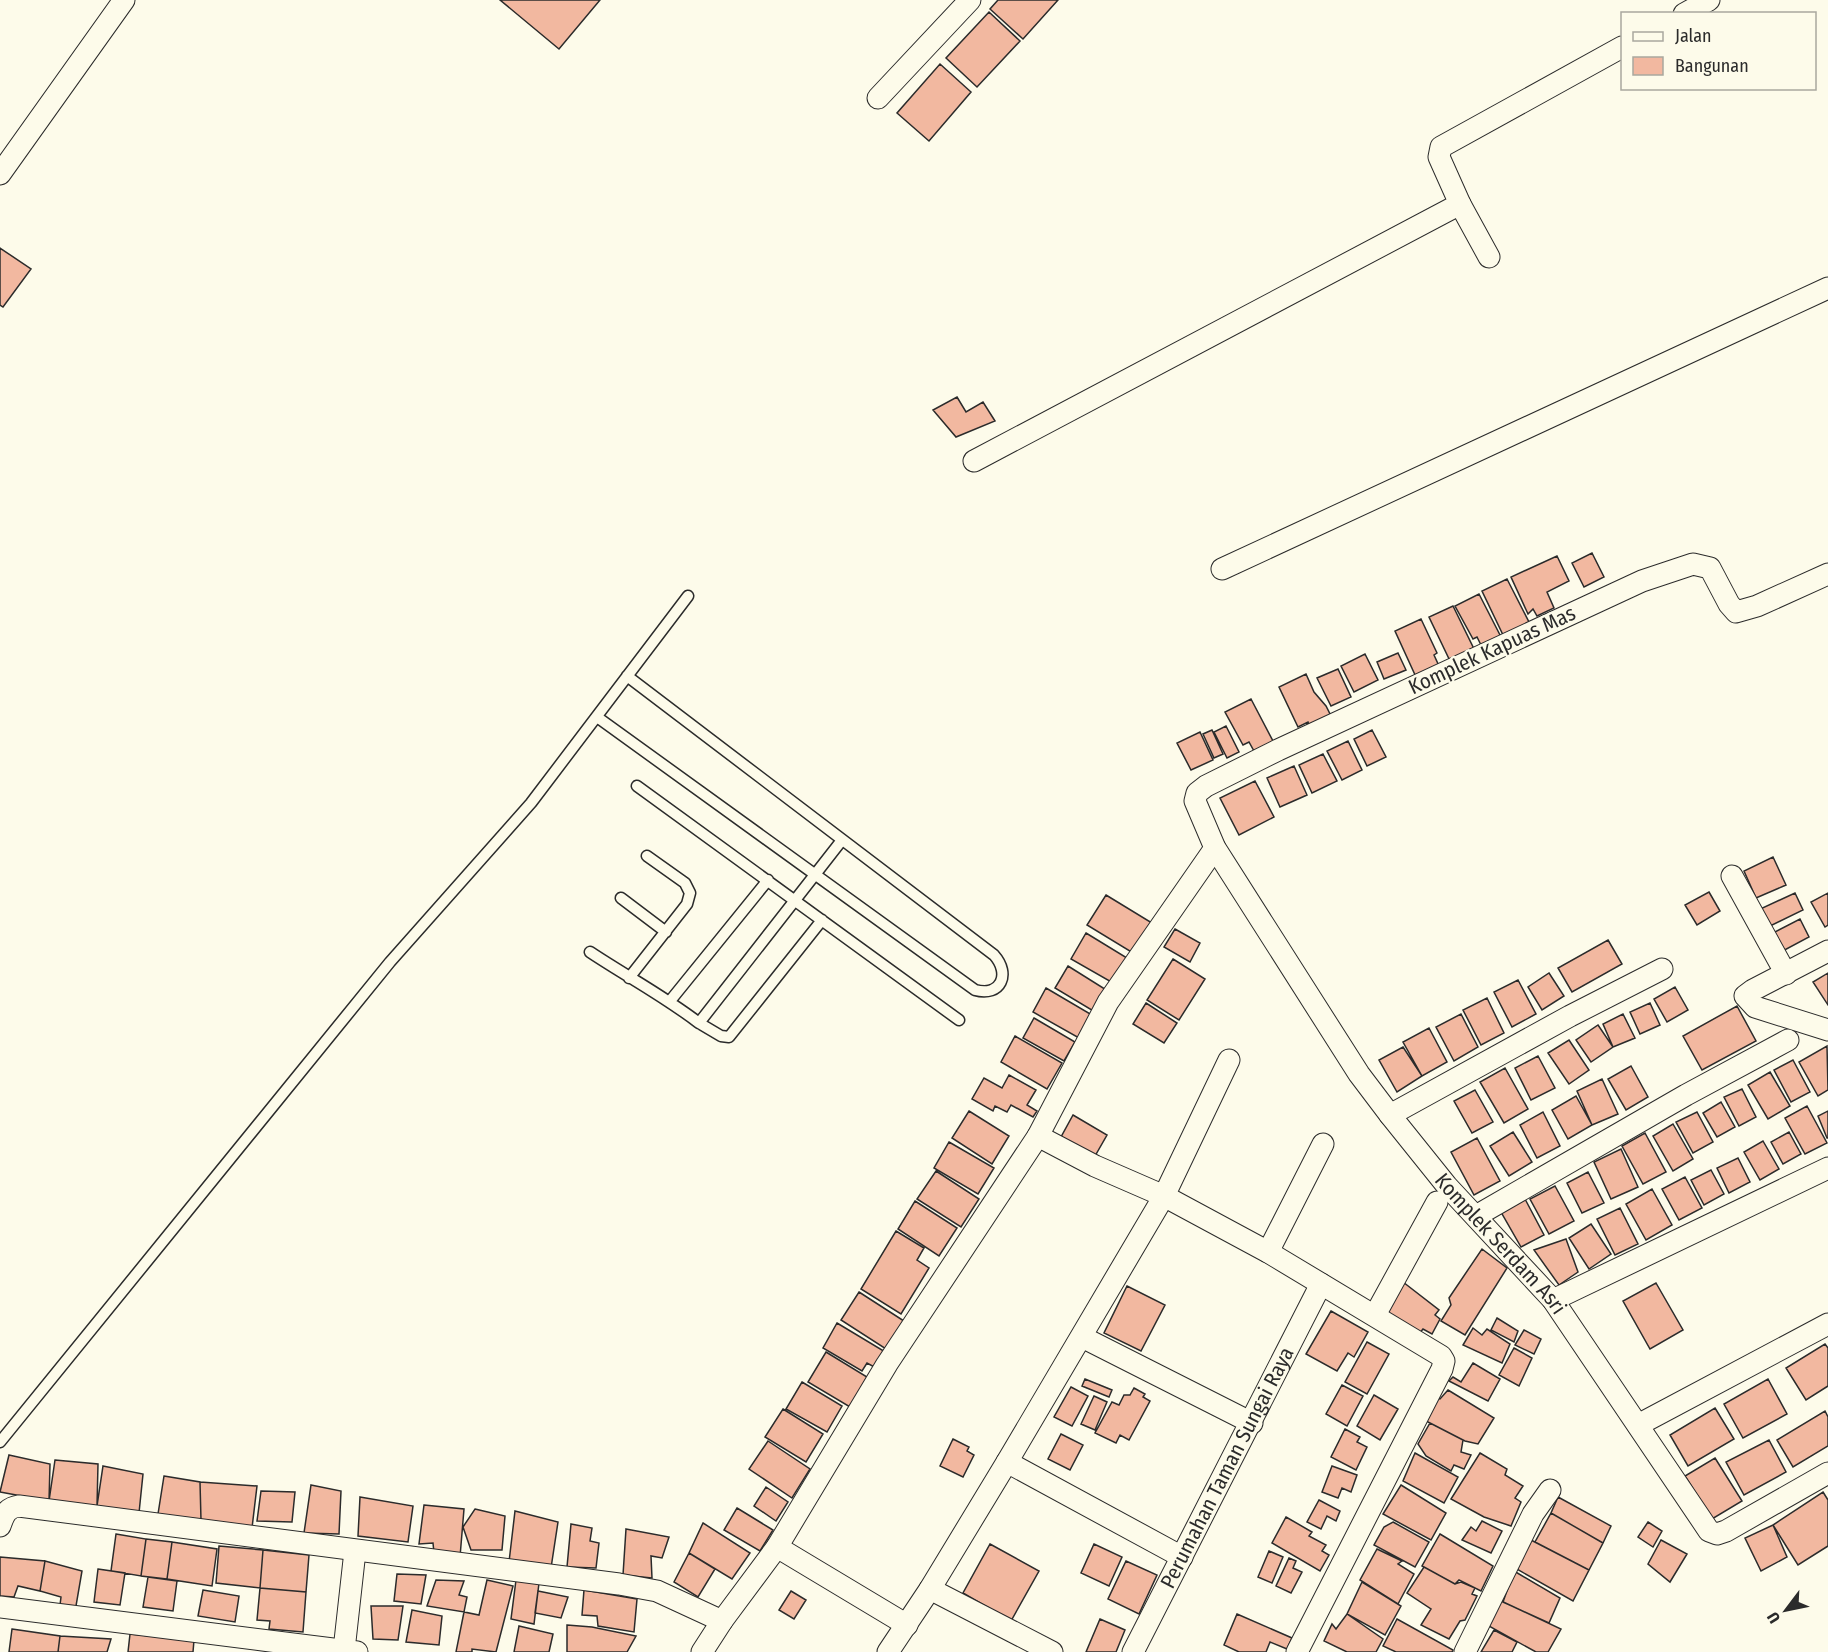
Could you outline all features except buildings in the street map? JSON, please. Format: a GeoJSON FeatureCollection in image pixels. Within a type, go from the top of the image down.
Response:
{"type":"FeatureCollection","features":[{"type":"Feature","properties":{"kind":"street"},"geometry":{"type":"LineString","coordinates":[[0,174],[124,0]]}},
{"type":"Feature","properties":{"kind":"street"},"geometry":{"type":"LineString","coordinates":[[878,98],[970,0]]}},
{"type":"Feature","properties":{"kind":"street"},"geometry":{"type":"LineString","coordinates":[[1688,12],[1709,0]]}},
{"type":"Feature","properties":{"kind":"street"},"geometry":{"type":"LineString","coordinates":[[1489,257],[1460,204],[1439,157],[1441,147],[1621,48]]}},
{"type":"Feature","properties":{"kind":"street"},"geometry":{"type":"LineString","coordinates":[[974,461],[1460,204]]}},
{"type":"Feature","properties":{"kind":"street"},"geometry":{"type":"LineString","coordinates":[[1222,570],[1828,288]]}},
{"type":"Feature","properties":{"kind":"street","name":"Komplek Kapuas Mas"},"geometry":{"type":"LineString","coordinates":[[1215,848],[1195,801],[1197,793],[1206,786],[1642,581],[1692,564],[1710,568],[1729,604],[1736,612],[1757,606],[1828,574]]}},
{"type":"Feature","properties":{"kind":"street"},"geometry":{"type":"LineString","coordinates":[[702,1652],[777,1547],[887,1364],[1038,1136],[1108,1002],[1215,848]]}},
{"type":"Feature","properties":{"kind":"street","name":"Komplek Serdam Asri"},"geometry":{"type":"LineString","coordinates":[[1215,848],[1359,1074],[1447,1186],[1553,1300],[1709,1532],[1717,1534],[1725,1531],[1828,1473]]}},
{"type":"Feature","properties":{"kind":"street"},"geometry":{"type":"LineString","coordinates":[[1732,876],[1786,974]]}},
{"type":"Feature","properties":{"kind":"street"},"geometry":{"type":"LineString","coordinates":[[1828,951],[1745,996],[1755,1007],[1828,1030]]}},
{"type":"Feature","properties":{"kind":"street"},"geometry":{"type":"LineString","coordinates":[[1390,1115],[1570,1016],[1662,969]]}},
{"type":"Feature","properties":{"kind":"street"},"geometry":{"type":"LineString","coordinates":[[1476,1215],[1686,1095],[1788,1040]]}},
{"type":"Feature","properties":{"kind":"street"},"geometry":{"type":"LineString","coordinates":[[888,1652],[930,1589],[1007,1462],[1164,1196],[1229,1060]]}},
{"type":"Feature","properties":{"kind":"street"},"geometry":{"type":"LineString","coordinates":[[1038,1136],[1095,1166],[1164,1196],[1268,1252],[1375,1315],[1441,1356],[1444,1361],[1444,1365],[1297,1652]]}},
{"type":"Feature","properties":{"kind":"street"},"geometry":{"type":"LineString","coordinates":[[1268,1252],[1323,1144]]}},
{"type":"Feature","properties":{"kind":"street"},"geometry":{"type":"LineString","coordinates":[[1553,1300],[1828,1168]]}},
{"type":"Feature","properties":{"kind":"street"},"geometry":{"type":"LineString","coordinates":[[1375,1315],[1437,1202]]}},
{"type":"Feature","properties":{"kind":"street","name":"Perumahan Taman Sungai Raya"},"geometry":{"type":"LineString","coordinates":[[1132,1652],[1252,1423],[1321,1284]]}},
{"type":"Feature","properties":{"kind":"street"},"geometry":{"type":"LineString","coordinates":[[1638,1425],[1828,1324]]}},
{"type":"Feature","properties":{"kind":"street"},"geometry":{"type":"LineString","coordinates":[[1082,1336],[1252,1423]]}},
{"type":"Feature","properties":{"kind":"street"},"geometry":{"type":"LineString","coordinates":[[1007,1462],[1182,1557]]}},
{"type":"Feature","properties":{"kind":"street"},"geometry":{"type":"LineString","coordinates":[[1465,1652],[1533,1514],[1550,1490]]}},
{"type":"Feature","properties":{"kind":"street"},"geometry":{"type":"LineString","coordinates":[[0,1526],[4,1513],[12,1507],[19,1506],[657,1590],[722,1621]]}},
{"type":"Feature","properties":{"kind":"street"},"geometry":{"type":"LineString","coordinates":[[777,1547],[907,1625]]}},
{"type":"Feature","properties":{"kind":"street"},"geometry":{"type":"LineString","coordinates":[[0,1607],[350,1651],[355,1551]]}},
{"type":"Feature","properties":{"kind":"street"},"geometry":{"type":"LineString","coordinates":[[930,1589],[1052,1652]]}},
{"type":"Feature","properties":{"kind":"lane"},"geometry":{"type":"LineString","coordinates":[[0,1442],[382,971],[531,803],[688,596]]}},
{"type":"Feature","properties":{"kind":"lane"},"geometry":{"type":"LineString","coordinates":[[597,717],[975,990],[992,991],[1000,984],[1003,974],[1001,963],[994,955],[627,676]]}},
{"type":"Feature","properties":{"kind":"lane"},"geometry":{"type":"LineString","coordinates":[[637,786],[959,1020]]}},
{"type":"Feature","properties":{"kind":"lane"},"geometry":{"type":"LineString","coordinates":[[699,1023],[842,840]]}},
{"type":"Feature","properties":{"kind":"lane"},"geometry":{"type":"LineString","coordinates":[[629,978],[687,904],[690,892],[685,883],[647,856]]}},
{"type":"Feature","properties":{"kind":"lane"},"geometry":{"type":"LineString","coordinates":[[670,1001],[768,880]]}},
{"type":"Feature","properties":{"kind":"lane"},"geometry":{"type":"LineString","coordinates":[[621,898],[666,932]]}},
{"type":"Feature","properties":{"kind":"lane"},"geometry":{"type":"LineString","coordinates":[[590,952],[629,978],[670,1001],[699,1023],[721,1036],[729,1037],[822,920]]}}]}
